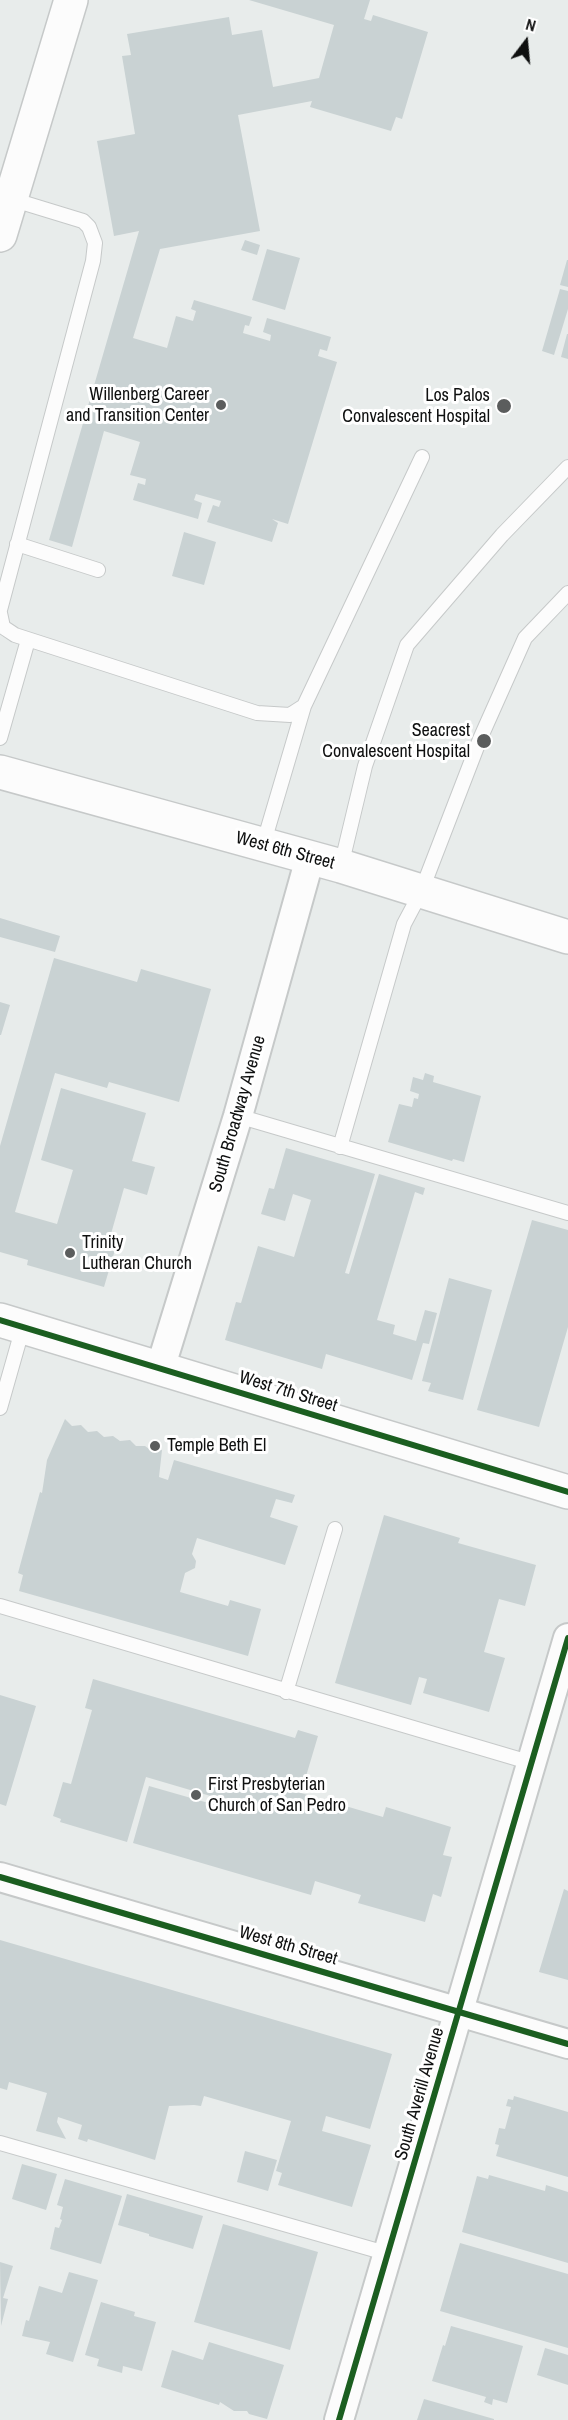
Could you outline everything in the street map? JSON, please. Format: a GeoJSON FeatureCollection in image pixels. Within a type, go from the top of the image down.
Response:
{"type":"FeatureCollection","features":[{"type":"Feature","properties":{"kind":"street"},"geometry":{"type":"LineString","coordinates":[[0,235],[71,0]]}},
{"type":"Feature","properties":{"kind":"street","name":"West 6th Street"},"geometry":{"type":"LineString","coordinates":[[0,772],[341,866],[568,937]]}},
{"type":"Feature","properties":{"kind":"street","name":"South Broadway Avenue"},"geometry":{"type":"LineString","coordinates":[[160,1369],[238,1116],[310,858]]}},
{"type":"Feature","properties":{"kind":"street","name":"West 7th Street"},"geometry":{"type":"LineString","coordinates":[[11,1324],[568,1492]]}},
{"type":"Feature","properties":{"kind":"street","name":"South Averill Avenue"},"geometry":{"type":"LineString","coordinates":[[339,2420],[568,1638]]}},
{"type":"Feature","properties":{"kind":"street","name":"West 8th Street"},"geometry":{"type":"LineString","coordinates":[[0,1877],[568,2044]]}},
{"type":"Feature","properties":{"kind":"lane"},"geometry":{"type":"LineString","coordinates":[[11,199],[83,221],[89,227],[95,243],[93,261],[0,611],[3,627],[8,632],[28,640],[257,713],[290,715],[304,706]]}},
{"type":"Feature","properties":{"kind":"lane"},"geometry":{"type":"LineString","coordinates":[[263,845],[304,706],[422,457]]}},
{"type":"Feature","properties":{"kind":"lane"},"geometry":{"type":"LineString","coordinates":[[341,866],[365,766],[407,645],[502,535],[568,467]]}},
{"type":"Feature","properties":{"kind":"lane"},"geometry":{"type":"LineString","coordinates":[[18,544],[98,570]]}},
{"type":"Feature","properties":{"kind":"lane"},"geometry":{"type":"LineString","coordinates":[[340,1147],[404,924],[421,892],[480,739],[525,638],[568,594]]}},
{"type":"Feature","properties":{"kind":"lane"},"geometry":{"type":"LineString","coordinates":[[0,738],[28,640]]}},
{"type":"Feature","properties":{"kind":"lane"},"geometry":{"type":"LineString","coordinates":[[238,1116],[568,1213]]}},
{"type":"Feature","properties":{"kind":"lane"},"geometry":{"type":"LineString","coordinates":[[0,1408],[11,1324]]}},
{"type":"Feature","properties":{"kind":"lane"},"geometry":{"type":"LineString","coordinates":[[286,1692],[335,1529]]}},
{"type":"Feature","properties":{"kind":"lane"},"geometry":{"type":"LineString","coordinates":[[0,1606],[286,1692],[532,1762]]}},
{"type":"Feature","properties":{"kind":"lane"},"geometry":{"type":"LineString","coordinates":[[0,2143],[388,2254]]}},
{"type":"Feature","properties":{"kind":"building"},"geometry":{"type":"Polygon","coordinates":[[[249,0],[370,0],[364,19],[371,21],[373,15],[428,32],[402,119],[396,117],[391,131],[310,107],[312,101],[238,115],[260,231],[160,249],[133,338],[167,348],[176,316],[193,321],[196,311],[191,309],[194,300],[252,317],[249,326],[245,325],[243,333],[270,341],[271,335],[263,332],[267,318],[331,337],[327,351],[320,349],[318,356],[337,362],[288,524],[272,519],[278,523],[272,542],[207,522],[213,505],[219,507],[221,501],[196,494],[194,500],[202,503],[198,519],[133,500],[138,483],[145,485],[146,479],[130,475],[140,442],[104,431],[72,547],[49,540],[139,231],[114,236],[97,141],[135,134],[122,56],[131,55],[127,34],[229,17],[232,35],[262,30],[273,87],[319,78],[334,25],[249,0]]]}},
{"type":"Feature","properties":{"kind":"building"},"geometry":{"type":"Polygon","coordinates":[[[245,240],[260,245],[257,255],[241,250],[245,240]]]}},
{"type":"Feature","properties":{"kind":"building"},"geometry":{"type":"Polygon","coordinates":[[[267,249],[300,258],[285,310],[252,300],[267,249]]]}},
{"type":"Feature","properties":{"kind":"building"},"geometry":{"type":"Polygon","coordinates":[[[568,260],[568,287],[560,285],[568,260]]]}},
{"type":"Feature","properties":{"kind":"building"},"geometry":{"type":"Polygon","coordinates":[[[560,289],[568,291],[568,309],[554,355],[542,351],[560,289]]]}},
{"type":"Feature","properties":{"kind":"building"},"geometry":{"type":"Polygon","coordinates":[[[568,334],[568,359],[561,357],[568,334]]]}},
{"type":"Feature","properties":{"kind":"building"},"geometry":{"type":"Polygon","coordinates":[[[184,532],[216,542],[204,585],[172,576],[184,532]]]}},
{"type":"Feature","properties":{"kind":"building"},"geometry":{"type":"Polygon","coordinates":[[[0,918],[60,936],[55,952],[0,937],[0,918]]]}},
{"type":"Feature","properties":{"kind":"building"},"geometry":{"type":"Polygon","coordinates":[[[54,958],[137,982],[141,969],[211,989],[179,1102],[109,1082],[107,1088],[55,1073],[15,1212],[57,1224],[73,1170],[41,1160],[61,1088],[146,1113],[132,1161],[155,1167],[147,1195],[124,1188],[109,1241],[117,1243],[104,1287],[27,1265],[28,1260],[0,1252],[0,1146],[54,958]]]}},
{"type":"Feature","properties":{"kind":"building"},"geometry":{"type":"Polygon","coordinates":[[[0,1002],[10,1005],[1,1035],[0,1035],[0,1002]]]}},
{"type":"Feature","properties":{"kind":"building"},"geometry":{"type":"Polygon","coordinates":[[[425,1073],[434,1076],[433,1082],[481,1096],[464,1162],[453,1159],[452,1161],[388,1142],[399,1104],[412,1107],[414,1098],[418,1099],[419,1094],[410,1091],[413,1077],[423,1080],[425,1073]]]}},
{"type":"Feature","properties":{"kind":"building"},"geometry":{"type":"Polygon","coordinates":[[[286,1148],[375,1174],[345,1273],[349,1274],[379,1174],[425,1188],[423,1195],[415,1192],[377,1320],[395,1325],[393,1334],[416,1341],[425,1310],[437,1313],[429,1344],[423,1343],[412,1380],[326,1354],[322,1369],[225,1340],[236,1302],[241,1303],[258,1246],[294,1257],[311,1200],[293,1194],[285,1221],[261,1214],[269,1188],[274,1189],[286,1148]]]}},
{"type":"Feature","properties":{"kind":"building"},"geometry":{"type":"Polygon","coordinates":[[[532,1220],[568,1230],[568,1327],[539,1427],[477,1410],[532,1220]]]}},
{"type":"Feature","properties":{"kind":"building"},"geometry":{"type":"Polygon","coordinates":[[[449,1278],[492,1290],[463,1400],[428,1391],[431,1383],[422,1381],[449,1278]]]}},
{"type":"Feature","properties":{"kind":"building"},"geometry":{"type":"Polygon","coordinates":[[[65,1419],[72,1426],[81,1425],[88,1432],[97,1431],[104,1437],[113,1436],[120,1441],[130,1440],[136,1446],[145,1446],[152,1451],[162,1450],[159,1477],[168,1480],[174,1460],[295,1495],[292,1503],[276,1499],[270,1517],[298,1526],[285,1565],[197,1538],[192,1554],[196,1561],[195,1568],[185,1573],[180,1592],[228,1606],[230,1600],[261,1609],[248,1656],[19,1591],[23,1575],[18,1573],[40,1492],[42,1493],[47,1460],[65,1419]]]}},
{"type":"Feature","properties":{"kind":"building"},"geometry":{"type":"Polygon","coordinates":[[[384,1515],[460,1538],[458,1543],[536,1565],[525,1606],[499,1599],[484,1652],[505,1658],[489,1712],[423,1693],[427,1679],[419,1677],[411,1705],[335,1683],[384,1515]]]}},
{"type":"Feature","properties":{"kind":"building"},"geometry":{"type":"Polygon","coordinates":[[[93,1679],[295,1738],[298,1730],[318,1736],[301,1793],[383,1817],[386,1807],[451,1827],[443,1855],[452,1857],[441,1897],[433,1894],[425,1922],[358,1903],[361,1895],[315,1881],[311,1895],[133,1843],[149,1786],[212,1804],[214,1797],[146,1777],[127,1842],[60,1822],[61,1819],[53,1816],[63,1782],[71,1784],[92,1710],[85,1708],[93,1679]]]}},
{"type":"Feature","properties":{"kind":"building"},"geometry":{"type":"Polygon","coordinates":[[[0,1695],[36,1706],[6,1806],[0,1804],[0,1695]]]}},
{"type":"Feature","properties":{"kind":"building"},"geometry":{"type":"Polygon","coordinates":[[[564,1889],[568,1891],[568,1980],[539,1972],[564,1889]]]}},
{"type":"Feature","properties":{"kind":"building"},"geometry":{"type":"Polygon","coordinates":[[[0,1940],[392,2054],[370,2129],[326,2116],[322,2131],[371,2145],[352,2207],[278,2185],[282,2173],[276,2171],[291,2121],[204,2096],[201,2106],[169,2106],[155,2160],[88,2139],[87,2142],[78,2139],[82,2125],[58,2117],[57,2122],[66,2139],[36,2131],[47,2093],[9,2082],[7,2090],[0,2088],[0,1940]]]}},
{"type":"Feature","properties":{"kind":"building"},"geometry":{"type":"Polygon","coordinates":[[[514,2096],[568,2112],[568,2177],[496,2156],[499,2145],[495,2144],[499,2128],[505,2129],[511,2107],[506,2106],[508,2099],[513,2100],[514,2096]]]}},
{"type":"Feature","properties":{"kind":"building"},"geometry":{"type":"Polygon","coordinates":[[[245,2151],[277,2160],[268,2191],[237,2182],[245,2151]]]}},
{"type":"Feature","properties":{"kind":"building"},"geometry":{"type":"Polygon","coordinates":[[[22,2164],[57,2174],[46,2210],[12,2199],[22,2164]]]}},
{"type":"Feature","properties":{"kind":"building"},"geometry":{"type":"Polygon","coordinates":[[[489,2175],[545,2191],[546,2185],[568,2192],[568,2263],[462,2232],[477,2176],[488,2179],[489,2175]]]}},
{"type":"Feature","properties":{"kind":"building"},"geometry":{"type":"Polygon","coordinates":[[[65,2179],[122,2196],[101,2264],[50,2249],[55,2227],[59,2228],[62,2220],[60,2219],[63,2207],[57,2205],[65,2179]]]}},
{"type":"Feature","properties":{"kind":"building"},"geometry":{"type":"Polygon","coordinates":[[[127,2194],[203,2216],[193,2249],[118,2225],[127,2194]]]}},
{"type":"Feature","properties":{"kind":"building"},"geometry":{"type":"Polygon","coordinates":[[[223,2224],[318,2252],[290,2350],[194,2322],[223,2224]]]}},
{"type":"Feature","properties":{"kind":"building"},"geometry":{"type":"Polygon","coordinates":[[[460,2243],[568,2274],[568,2348],[440,2311],[460,2243]]]}},
{"type":"Feature","properties":{"kind":"building"},"geometry":{"type":"Polygon","coordinates":[[[0,2262],[13,2266],[3,2298],[8,2299],[1,2326],[0,2262]]]}},
{"type":"Feature","properties":{"kind":"building"},"geometry":{"type":"Polygon","coordinates":[[[69,2272],[98,2280],[73,2362],[46,2354],[50,2342],[22,2336],[39,2286],[62,2293],[69,2272]]]}},
{"type":"Feature","properties":{"kind":"building"},"geometry":{"type":"Polygon","coordinates":[[[101,2302],[135,2312],[134,2316],[156,2322],[142,2371],[123,2366],[122,2373],[97,2366],[99,2359],[85,2355],[101,2302]]]}},
{"type":"Feature","properties":{"kind":"building"},"geometry":{"type":"Polygon","coordinates":[[[451,2326],[523,2346],[507,2403],[493,2399],[492,2405],[484,2402],[486,2397],[432,2381],[451,2326]]]}},
{"type":"Feature","properties":{"kind":"building"},"geometry":{"type":"Polygon","coordinates":[[[209,2342],[284,2365],[267,2419],[249,2414],[247,2411],[234,2411],[220,2402],[219,2405],[161,2387],[172,2350],[203,2360],[209,2342]]]}},
{"type":"Feature","properties":{"kind":"building"},"geometry":{"type":"Polygon","coordinates":[[[545,2348],[568,2355],[568,2385],[537,2375],[545,2348]]]}},
{"type":"Feature","properties":{"kind":"building"},"geometry":{"type":"Polygon","coordinates":[[[424,2399],[494,2419],[494,2420],[417,2420],[424,2399]]]}},
{"type":"Feature","properties":{"kind":"cycle path"},"geometry":{"type":"LineString","coordinates":[[0,1320],[568,1492]]}},
{"type":"Feature","properties":{"kind":"cycle path"},"geometry":{"type":"LineString","coordinates":[[339,2420],[568,1638]]}},
{"type":"Feature","properties":{"kind":"cycle path"},"geometry":{"type":"LineString","coordinates":[[0,1877],[568,2044]]}},
{"type":"Feature","properties":{"kind":"place","name":"Willenberg Career and Transition Center"},"geometry":{"type":"Point","coordinates":[221,405]}},
{"type":"Feature","properties":{"kind":"place","name":"Los Palos Convalescent Hospital"},"geometry":{"type":"Point","coordinates":[504,406]}},
{"type":"Feature","properties":{"kind":"place","name":"Seacrest Convalescent Hospital"},"geometry":{"type":"Point","coordinates":[484,741]}},
{"type":"Feature","properties":{"kind":"place","name":"Trinity Lutheran Church"},"geometry":{"type":"Point","coordinates":[70,1253]}},
{"type":"Feature","properties":{"kind":"place","name":"Temple Beth El"},"geometry":{"type":"Point","coordinates":[155,1446]}},
{"type":"Feature","properties":{"kind":"place","name":"First Presbyterian Church of San Pedro"},"geometry":{"type":"Point","coordinates":[196,1795]}}]}
